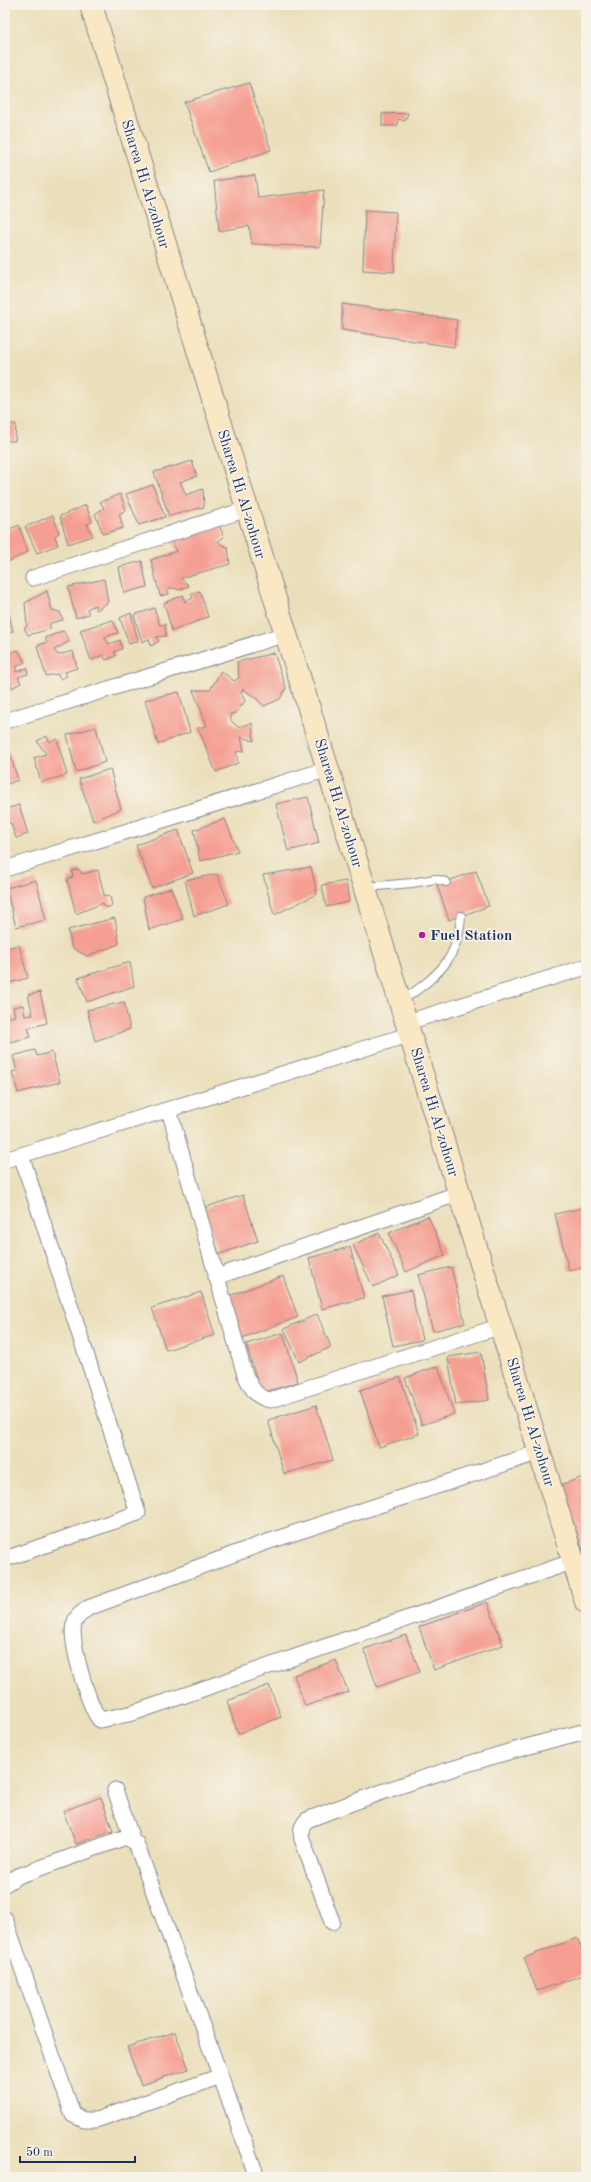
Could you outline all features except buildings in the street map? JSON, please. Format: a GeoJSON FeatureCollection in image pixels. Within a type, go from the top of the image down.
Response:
{"type":"FeatureCollection","features":[{"type":"Feature","properties":{"kind":"street","name":"Sharea Hi Al-zohour"},"geometry":{"type":"LineString","coordinates":[[91,5],[586,1602]]}},
{"type":"Feature","properties":{"kind":"street"},"geometry":{"type":"LineString","coordinates":[[33,578],[247,509]]}},
{"type":"Feature","properties":{"kind":"street"},"geometry":{"type":"LineString","coordinates":[[5,721],[286,634]]}},
{"type":"Feature","properties":{"kind":"street"},"geometry":{"type":"LineString","coordinates":[[5,869],[328,769]]}},
{"type":"Feature","properties":{"kind":"street"},"geometry":{"type":"LineString","coordinates":[[5,1160],[169,1110],[586,967]]}},
{"type":"Feature","properties":{"kind":"street"},"geometry":{"type":"LineString","coordinates":[[169,1110],[245,1375],[253,1392],[261,1398],[270,1400],[501,1326]]}},
{"type":"Feature","properties":{"kind":"street"},"geometry":{"type":"LineString","coordinates":[[5,1559],[138,1513],[21,1155]]}},
{"type":"Feature","properties":{"kind":"street"},"geometry":{"type":"LineString","coordinates":[[216,1277],[460,1193]]}},
{"type":"Feature","properties":{"kind":"street"},"geometry":{"type":"LineString","coordinates":[[540,1452],[262,1544],[88,1608],[79,1615],[74,1625],[74,1641],[92,1708],[100,1720],[133,1713],[574,1561]]}},
{"type":"Feature","properties":{"kind":"street"},"geometry":{"type":"LineString","coordinates":[[332,1922],[300,1831],[302,1825],[307,1820],[408,1782],[524,1747],[586,1731]]}},
{"type":"Feature","properties":{"kind":"street"},"geometry":{"type":"LineString","coordinates":[[116,1790],[132,1839],[136,1843],[257,2177]]}},
{"type":"Feature","properties":{"kind":"street"},"geometry":{"type":"LineString","coordinates":[[5,1884],[18,1876],[126,1837],[132,1839]]}},
{"type":"Feature","properties":{"kind":"street"},"geometry":{"type":"LineString","coordinates":[[5,1919],[73,2115],[84,2120],[96,2120],[221,2076]]}},
{"type":"Feature","properties":{"kind":"lane"},"geometry":{"type":"LineString","coordinates":[[365,887],[412,883],[435,879],[446,882]]}},
{"type":"Feature","properties":{"kind":"lane"},"geometry":{"type":"LineString","coordinates":[[401,1002],[431,980],[454,952],[460,936],[461,916]]}},
{"type":"Feature","properties":{"kind":"place","name":"Fuel Station"},"geometry":{"type":"Point","coordinates":[422,935]}}]}
